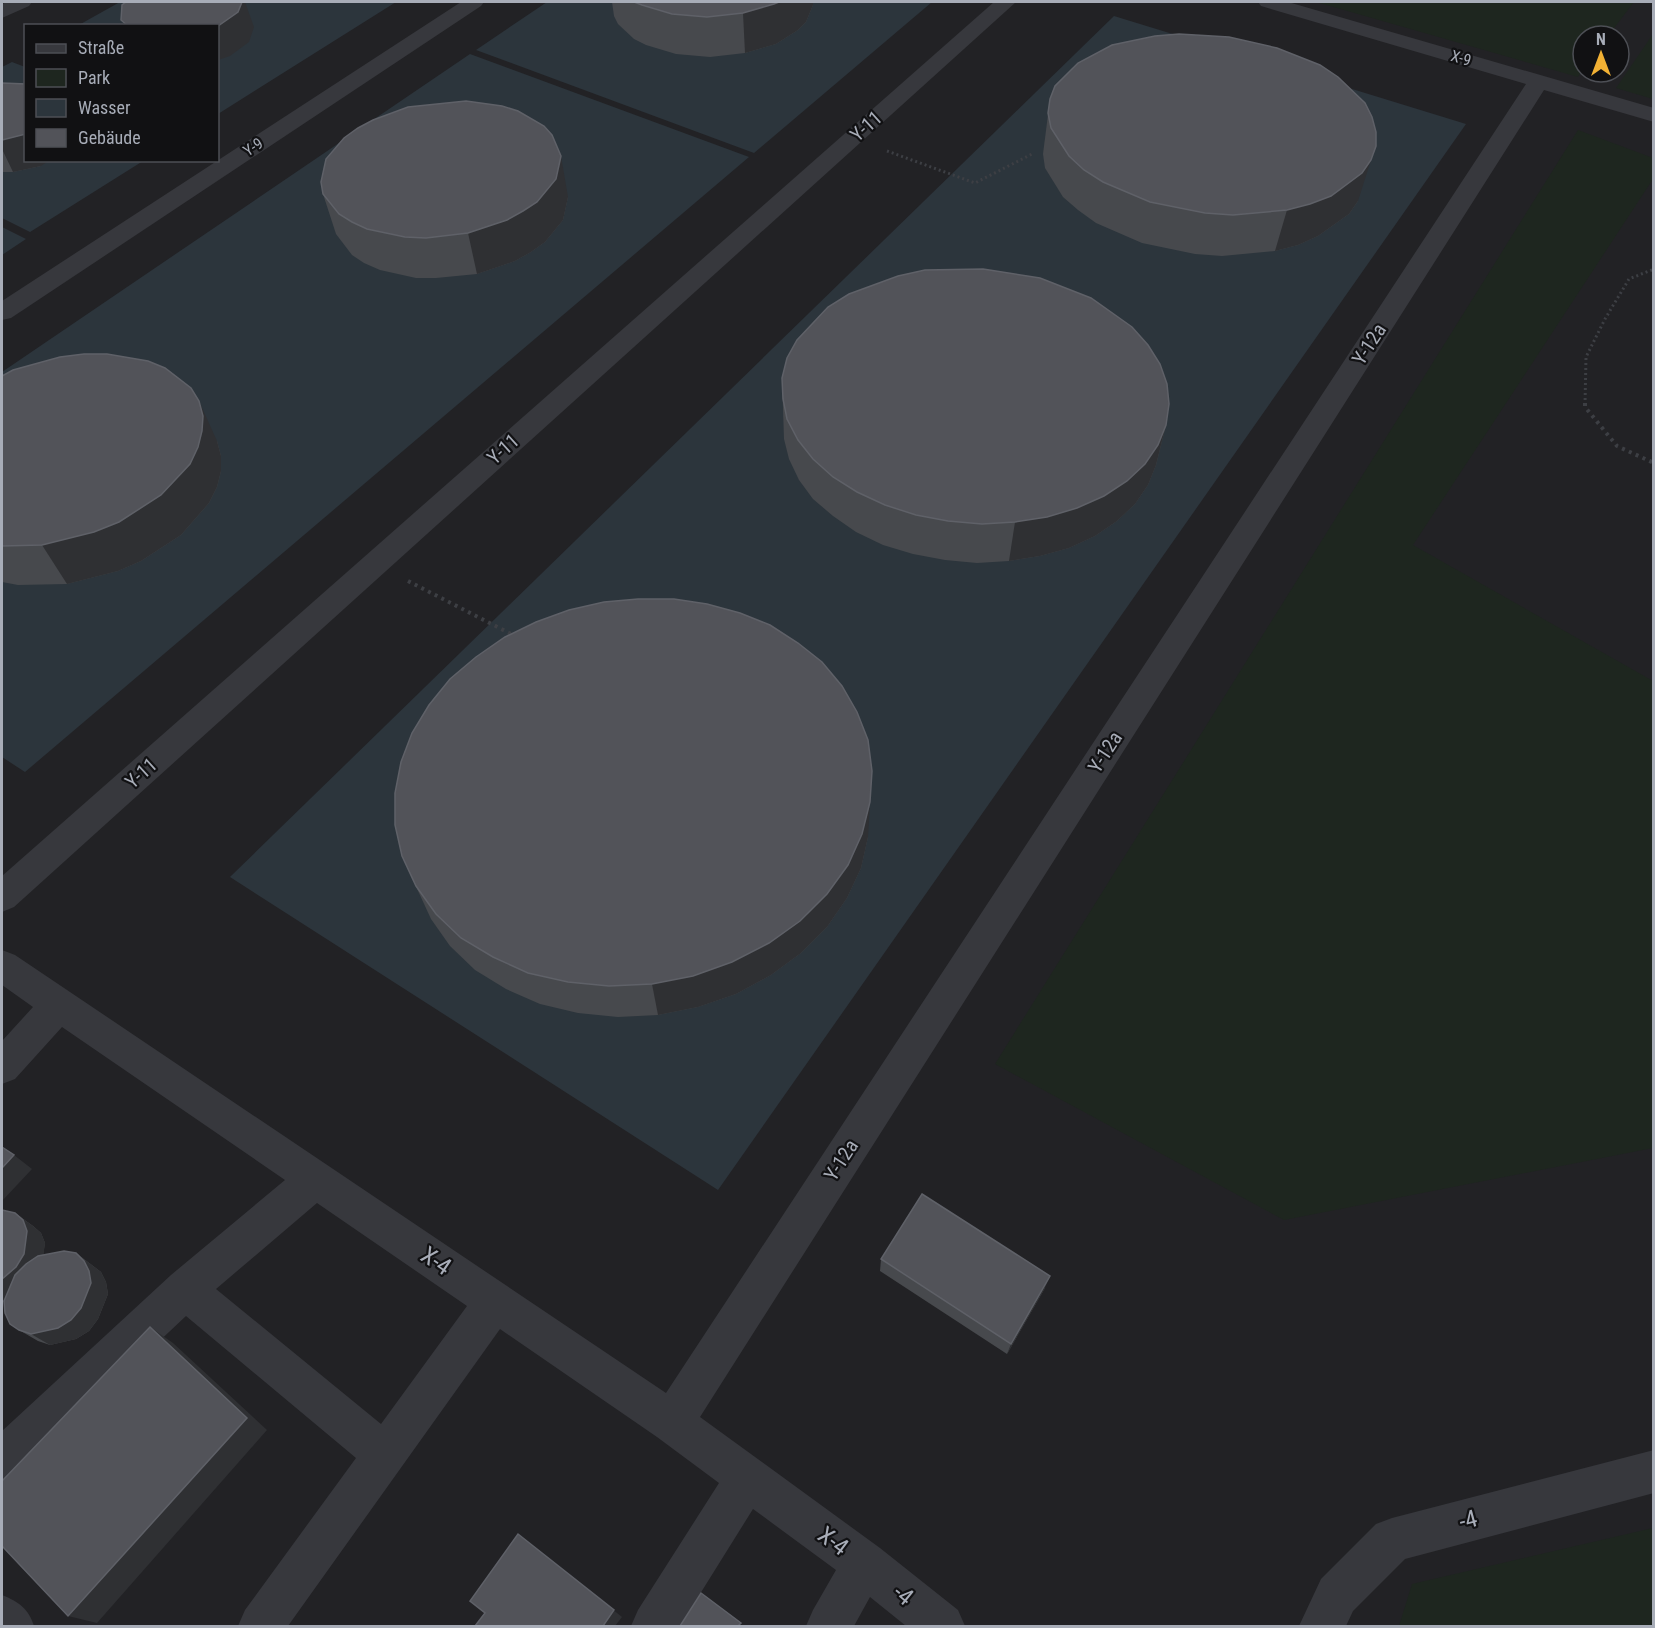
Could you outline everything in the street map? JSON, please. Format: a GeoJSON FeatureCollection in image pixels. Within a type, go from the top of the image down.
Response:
{"type":"FeatureCollection","features":[{"type":"Feature","properties":{"kind":"street"},"geometry":{"type":"LineString","coordinates":[[2,12],[22,2]]}},
{"type":"Feature","properties":{"kind":"street","name":"Y-9"},"geometry":{"type":"LineString","coordinates":[[2,312],[474,2]]}},
{"type":"Feature","properties":{"kind":"street","name":"Y-11"},"geometry":{"type":"LineString","coordinates":[[2,897],[1006,2]]}},
{"type":"Feature","properties":{"kind":"street","name":"X-9"},"geometry":{"type":"LineString","coordinates":[[1268,2],[1653,115]]}},
{"type":"Feature","properties":{"kind":"street","name":"Y-12a"},"geometry":{"type":"LineString","coordinates":[[672,1422],[1539,81]]}},
{"type":"Feature","properties":{"kind":"street","name":"X-4"},"geometry":{"type":"LineString","coordinates":[[2,966],[672,1422],[864,1564]]}},
{"type":"Feature","properties":{"kind":"street"},"geometry":{"type":"LineString","coordinates":[[2,1067],[58,1005]]}},
{"type":"Feature","properties":{"kind":"street"},"geometry":{"type":"LineString","coordinates":[[2,1460],[185,1289],[315,1180]]}},
{"type":"Feature","properties":{"kind":"street"},"geometry":{"type":"LineString","coordinates":[[185,1289],[384,1454]]}},
{"type":"Feature","properties":{"kind":"street"},"geometry":{"type":"LineString","coordinates":[[261,1626],[495,1302]]}},
{"type":"Feature","properties":{"kind":"street","name":"-4"},"geometry":{"type":"LineString","coordinates":[[1322,1626],[1337,1595],[1392,1540],[1653,1472]]}},
{"type":"Feature","properties":{"kind":"street"},"geometry":{"type":"LineString","coordinates":[[654,1626],[747,1478]]}},
{"type":"Feature","properties":{"kind":"street"},"geometry":{"type":"LineString","coordinates":[[830,1626],[864,1564]]}},
{"type":"Feature","properties":{"kind":"street","name":"-4"},"geometry":{"type":"LineString","coordinates":[[864,1564],[942,1626]]}},
{"type":"Feature","properties":{"kind":"street"},"geometry":{"type":"LineString","coordinates":[[2,1618],[11,1626]]}},
{"type":"Feature","properties":{"kind":"path"},"geometry":{"type":"LineString","coordinates":[[852,138],[975,183],[1034,153]]}},
{"type":"Feature","properties":{"kind":"path"},"geometry":{"type":"LineString","coordinates":[[1653,269],[1629,279],[1586,357],[1585,406],[1617,446],[1653,463]]}},
{"type":"Feature","properties":{"kind":"path"},"geometry":{"type":"LineString","coordinates":[[375,564],[518,637]]}},
{"type":"Feature","properties":{"kind":"shaded area"},"geometry":{"type":"Polygon","coordinates":[[[2,2],[1653,2],[1653,1626],[2,1626],[2,2]]]}},
{"type":"Feature","properties":{"kind":"green space"},"geometry":{"type":"Polygon","coordinates":[[[1316,2],[1634,2],[1617,24],[1571,24],[1571,75],[1316,2]]]}},
{"type":"Feature","properties":{"kind":"green space"},"geometry":{"type":"Polygon","coordinates":[[[1653,34],[1653,99],[1616,88],[1619,84],[1631,84],[1631,66],[1653,34]]]}},
{"type":"Feature","properties":{"kind":"green space"},"geometry":{"type":"Polygon","coordinates":[[[1578,130],[1653,158],[1653,179],[1413,545],[1653,681],[1653,1148],[1284,1220],[995,1064],[1578,130]]]}},
{"type":"Feature","properties":{"kind":"green space"},"geometry":{"type":"Polygon","coordinates":[[[1653,1528],[1653,1626],[1399,1626],[1412,1584],[1653,1528]]]}},
{"type":"Feature","properties":{"kind":"water"},"geometry":{"type":"Polygon","coordinates":[[[120,2],[396,2],[219,113],[219,24],[81,24],[120,2]]]}},
{"type":"Feature","properties":{"kind":"water"},"geometry":{"type":"Polygon","coordinates":[[[547,2],[932,2],[754,153],[476,50],[547,2]]]}},
{"type":"Feature","properties":{"kind":"water"},"geometry":{"type":"Polygon","coordinates":[[[1114,16],[1466,124],[718,1190],[230,877],[1114,16]]]}},
{"type":"Feature","properties":{"kind":"water"},"geometry":{"type":"Polygon","coordinates":[[[470,54],[749,157],[25,772],[2,757],[2,372],[470,54]]]}},
{"type":"Feature","properties":{"kind":"water"},"geometry":{"type":"Polygon","coordinates":[[[12,62],[24,67],[24,162],[141,162],[30,232],[2,218],[2,67],[12,62]]]}},
{"type":"Feature","properties":{"kind":"water"},"geometry":{"type":"Polygon","coordinates":[[[2,227],[26,239],[2,255],[2,227]]]}},
{"type":"Feature","properties":{"kind":"building"},"geometry":{"type":"Polygon","coordinates":[[[126,2],[242,2],[238,12],[219,25],[126,24],[121,20],[122,5],[126,2]]]}},
{"type":"Feature","properties":{"kind":"building"},"geometry":{"type":"Polygon","coordinates":[[[634,2],[779,2],[743,13],[707,17],[672,14],[634,2]]]}},
{"type":"Feature","properties":{"kind":"building"},"geometry":{"type":"Polygon","coordinates":[[[1179,34],[1229,37],[1277,48],[1320,65],[1338,77],[1365,103],[1376,132],[1376,146],[1371,160],[1362,173],[1331,196],[1310,204],[1287,210],[1233,215],[1205,213],[1150,202],[1103,182],[1084,170],[1069,156],[1051,128],[1048,113],[1055,86],[1078,63],[1112,45],[1155,36],[1179,34]]]}},
{"type":"Feature","properties":{"kind":"building"},"geometry":{"type":"Polygon","coordinates":[[[2,83],[24,84],[24,134],[2,140],[2,83]]]}},
{"type":"Feature","properties":{"kind":"building"},"geometry":{"type":"Polygon","coordinates":[[[466,101],[502,106],[518,111],[544,126],[552,135],[561,156],[556,179],[537,202],[507,220],[468,233],[426,238],[405,237],[367,229],[339,214],[323,194],[321,182],[326,159],[344,138],[358,128],[408,107],[466,101]]]}},
{"type":"Feature","properties":{"kind":"building"},"geometry":{"type":"Polygon","coordinates":[[[983,269],[1040,278],[1091,298],[1132,327],[1148,345],[1160,364],[1167,384],[1169,404],[1166,425],[1158,445],[1145,464],[1127,481],[1104,496],[1077,508],[1047,517],[982,524],[948,521],[916,515],[885,505],[857,492],[833,477],[813,459],[798,440],[787,419],[782,378],[787,358],[797,340],[828,307],[849,294],[898,276],[925,270],[983,269]]]}},
{"type":"Feature","properties":{"kind":"building"},"geometry":{"type":"Polygon","coordinates":[[[107,354],[148,361],[165,368],[191,388],[199,401],[203,416],[198,447],[190,464],[161,495],[119,522],[94,532],[42,545],[2,546],[2,376],[13,370],[60,357],[107,354]]]}},
{"type":"Feature","properties":{"kind":"building"},"geometry":{"type":"Polygon","coordinates":[[[674,599],[707,604],[740,613],[770,625],[822,662],[842,686],[857,712],[868,740],[872,771],[870,802],[862,834],[848,865],[827,894],[800,921],[769,943],[732,962],[693,976],[652,984],[609,986],[568,982],[528,973],[493,957],[461,938],[436,914],[416,886],[402,856],[395,825],[395,793],[401,762],[412,733],[429,705],[450,679],[505,637],[569,610],[604,602],[674,599]]]}},
{"type":"Feature","properties":{"kind":"building"},"geometry":{"type":"Polygon","coordinates":[[[2,1147],[14,1155],[2,1168],[2,1147]]]}},
{"type":"Feature","properties":{"kind":"building"},"geometry":{"type":"Polygon","coordinates":[[[922,1194],[1050,1276],[1011,1344],[881,1259],[922,1194]]]}},
{"type":"Feature","properties":{"kind":"building"},"geometry":{"type":"Polygon","coordinates":[[[2,1210],[15,1213],[23,1220],[27,1231],[24,1254],[16,1267],[2,1279],[2,1210]]]}},
{"type":"Feature","properties":{"kind":"building"},"geometry":{"type":"Polygon","coordinates":[[[64,1251],[76,1253],[84,1261],[89,1271],[91,1283],[81,1308],[71,1320],[58,1328],[31,1334],[19,1330],[10,1324],[5,1313],[4,1301],[15,1275],[38,1256],[64,1251]]]}},
{"type":"Feature","properties":{"kind":"building"},"geometry":{"type":"Polygon","coordinates":[[[150,1327],[247,1418],[68,1616],[2,1546],[2,1481],[150,1327]]]}},
{"type":"Feature","properties":{"kind":"building"},"geometry":{"type":"Polygon","coordinates":[[[518,1534],[614,1610],[603,1626],[475,1626],[485,1613],[470,1601],[518,1534]]]}},
{"type":"Feature","properties":{"kind":"building"},"geometry":{"type":"Polygon","coordinates":[[[701,1593],[741,1623],[738,1626],[680,1626],[701,1593]]]}}]}
